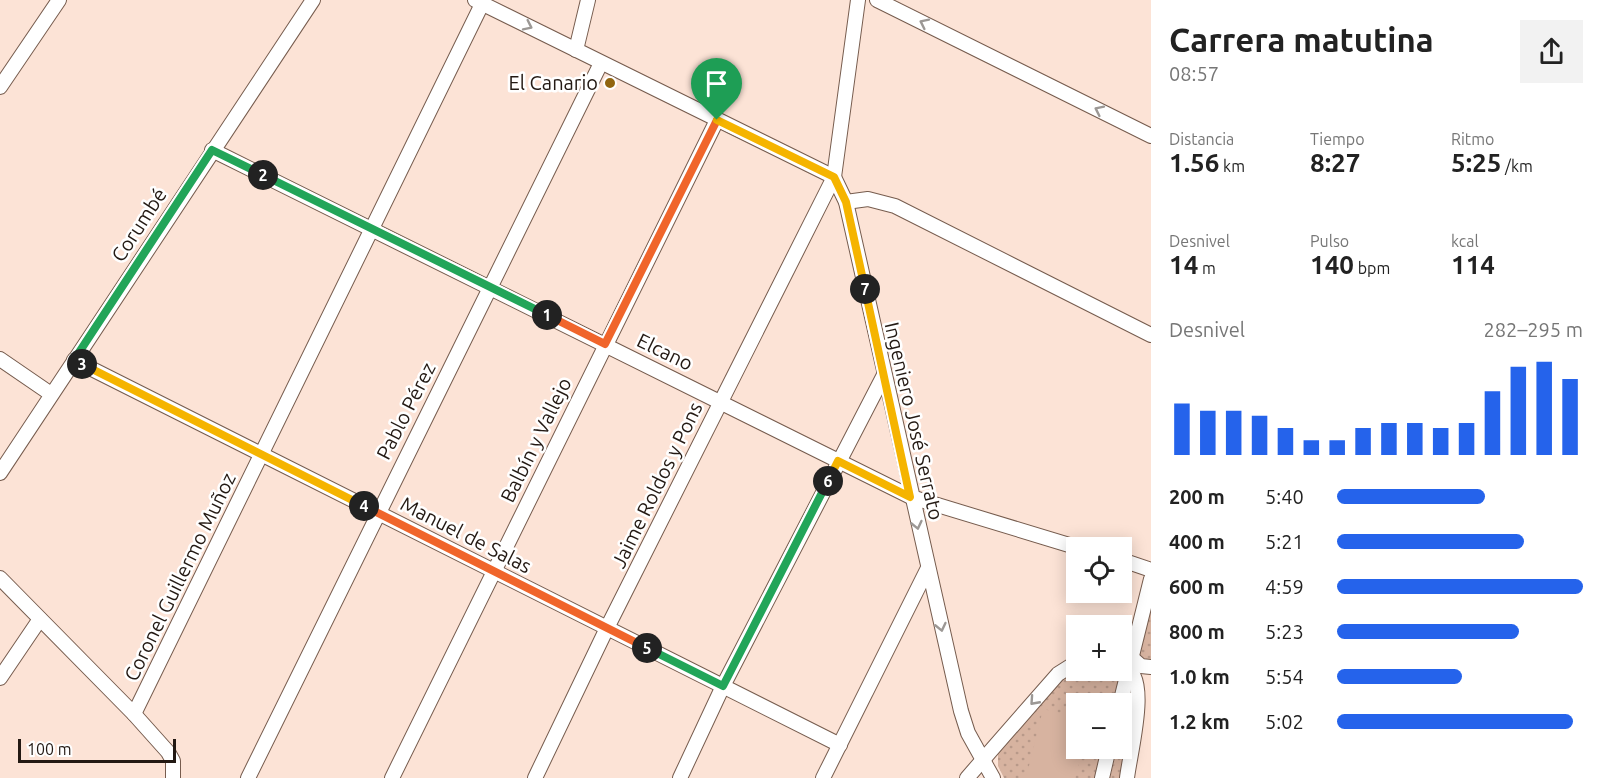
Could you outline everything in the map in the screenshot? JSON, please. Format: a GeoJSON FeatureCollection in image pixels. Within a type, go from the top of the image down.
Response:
{"type":"FeatureCollection","features":[{"type":"Feature","properties":{"kind":"street"},"geometry":{"type":"LineString","coordinates":[[0,87],[59,0]]}},
{"type":"Feature","properties":{"kind":"street","name":"Corumbé"},"geometry":{"type":"LineString","coordinates":[[0,473],[312,0]]}},
{"type":"Feature","properties":{"kind":"street"},"geometry":{"type":"LineString","coordinates":[[576,50],[588,0]]}},
{"type":"Feature","properties":{"kind":"street","name":"Jaime Roldos y Pons"},"geometry":{"type":"LineString","coordinates":[[535,778],[607,628],[834,177],[858,0]]}},
{"type":"Feature","properties":{"kind":"street"},"geometry":{"type":"LineString","coordinates":[[877,0],[1151,136]]}},
{"type":"Feature","properties":{"kind":"street"},"geometry":{"type":"LineString","coordinates":[[479,2],[834,177]]}},
{"type":"Feature","properties":{"kind":"street","name":"Coronel Guillermo Muñoz"},"geometry":{"type":"LineString","coordinates":[[134,714],[373,228],[479,2]]}},
{"type":"Feature","properties":{"kind":"street","name":"Pablo Pérez"},"geometry":{"type":"LineString","coordinates":[[248,778],[377,512],[492,287],[601,63]]}},
{"type":"Feature","properties":{"kind":"street","name":"Balbín y Vallejo"},"geometry":{"type":"LineString","coordinates":[[393,778],[493,570],[717,120]]}},
{"type":"Feature","properties":{"kind":"street","name":"Elcano"},"geometry":{"type":"LineString","coordinates":[[212,150],[492,287],[910,497],[1066,544]]}},
{"type":"Feature","properties":{"kind":"street","name":"Ingeniero José Serrato"},"geometry":{"type":"LineString","coordinates":[[834,177],[846,202],[910,497],[961,711],[968,733],[993,778]]}},
{"type":"Feature","properties":{"kind":"street"},"geometry":{"type":"LineString","coordinates":[[846,202],[868,199],[895,206],[1151,335]]}},
{"type":"Feature","properties":{"kind":"street"},"geometry":{"type":"LineString","coordinates":[[0,359],[51,394]]}},
{"type":"Feature","properties":{"kind":"street","name":"Manuel de Salas"},"geometry":{"type":"LineString","coordinates":[[74,360],[840,745]]}},
{"type":"Feature","properties":{"kind":"street"},"geometry":{"type":"LineString","coordinates":[[680,778],[723,686],[884,375]]}},
{"type":"Feature","properties":{"kind":"street"},"geometry":{"type":"LineString","coordinates":[[1132,563],[1151,570]]}},
{"type":"Feature","properties":{"kind":"street"},"geometry":{"type":"LineString","coordinates":[[824,778],[927,570]]}},
{"type":"Feature","properties":{"kind":"street"},"geometry":{"type":"LineString","coordinates":[[0,578],[134,714],[168,752],[173,762],[173,778]]}},
{"type":"Feature","properties":{"kind":"street"},"geometry":{"type":"LineString","coordinates":[[1132,649],[1151,579]]}},
{"type":"Feature","properties":{"kind":"street"},"geometry":{"type":"LineString","coordinates":[[0,678],[40,618]]}},
{"type":"Feature","properties":{"kind":"street"},"geometry":{"type":"LineString","coordinates":[[1132,665],[1151,667]]}},
{"type":"Feature","properties":{"kind":"street"},"geometry":{"type":"LineString","coordinates":[[967,778],[982,758],[1058,674],[1066,669]]}},
{"type":"Feature","properties":{"kind":"street"},"geometry":{"type":"LineString","coordinates":[[1127,778],[1146,693],[1139,677],[1132,669]]}},
{"type":"Feature","properties":{"kind":"street"},"geometry":{"type":"LineString","coordinates":[[1136,778],[1151,715]]}},
{"type":"Feature","properties":{"kind":"street"},"geometry":{"type":"LineString","coordinates":[[1102,778],[1106,759]]}},
{"type":"Feature","properties":{"kind":"shaded area"},"geometry":{"type":"Polygon","coordinates":[[[1151,605],[1151,662],[1141,659],[1139,649],[1151,605]]]}},
{"type":"Feature","properties":{"kind":"shaded area"},"geometry":{"type":"Polygon","coordinates":[[[1066,676],[1066,681],[1119,681],[1116,693],[1066,693],[1066,759],[1100,759],[1095,778],[1004,778],[998,766],[998,753],[1066,676]]]}},
{"type":"Feature","properties":{"kind":"shaded area"},"geometry":{"type":"Polygon","coordinates":[[[1043,709],[1066,714],[1066,759],[1080,759],[1075,778],[1026,778],[1043,709]]]}},
{"type":"Feature","properties":{"kind":"shaded area"},"geometry":{"type":"Polygon","coordinates":[[[1115,759],[1125,759],[1122,778],[1110,778],[1115,759]]]}},
{"type":"Feature","properties":{"kind":"place","name":"El Canario"},"geometry":{"type":"Point","coordinates":[610,83]}},
{"type":"Feature","properties":{"kind":"route"},"geometry":{"type":"LineString","coordinates":[[717,120],[834,177],[841,189],[846,202],[910,497],[838,461],[723,686],[74,360],[212,150],[605,344],[717,120]]}}]}
